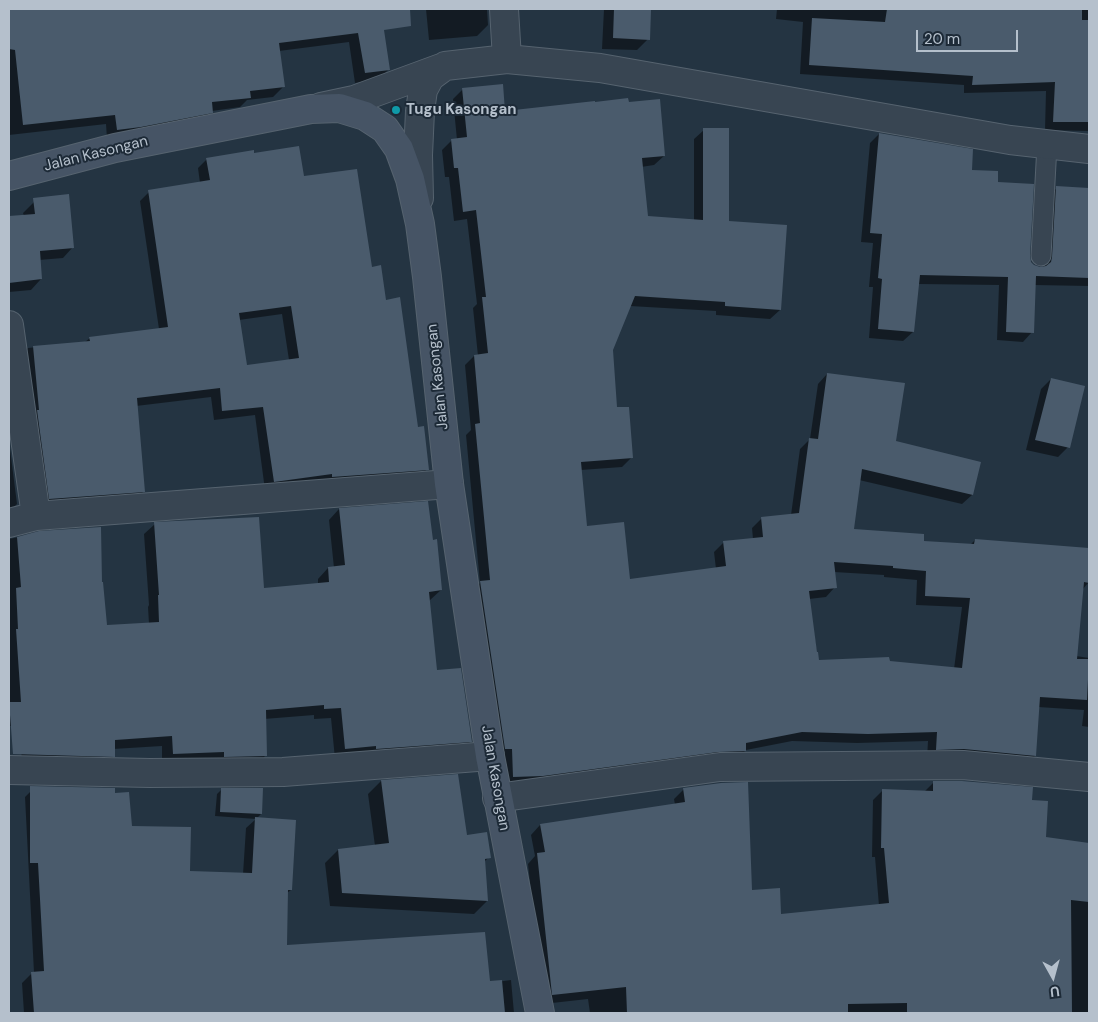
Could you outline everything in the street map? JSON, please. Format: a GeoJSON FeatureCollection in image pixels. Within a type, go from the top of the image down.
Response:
{"type":"FeatureCollection","features":[{"type":"Feature","properties":{"kind":"main road","name":"Jalan Kasongan"},"geometry":{"type":"LineString","coordinates":[[9,176],[115,148],[311,109],[339,108],[365,116],[385,129],[399,149],[410,179],[420,224],[449,484],[490,756],[540,1013]]}},
{"type":"Feature","properties":{"kind":"street"},"geometry":{"type":"LineString","coordinates":[[504,9],[507,59]]}},
{"type":"Feature","properties":{"kind":"street"},"geometry":{"type":"LineString","coordinates":[[311,109],[354,100],[445,66],[507,59],[600,68],[1047,145],[1089,150]]}},
{"type":"Feature","properties":{"kind":"street"},"geometry":{"type":"LineString","coordinates":[[420,224],[418,155],[423,90],[430,77],[445,66]]}},
{"type":"Feature","properties":{"kind":"street"},"geometry":{"type":"LineString","coordinates":[[9,325],[36,516]]}},
{"type":"Feature","properties":{"kind":"street"},"geometry":{"type":"LineString","coordinates":[[9,523],[36,516],[449,484]]}},
{"type":"Feature","properties":{"kind":"street"},"geometry":{"type":"LineString","coordinates":[[9,770],[150,773],[283,772],[490,756]]}},
{"type":"Feature","properties":{"kind":"street"},"geometry":{"type":"LineString","coordinates":[[498,798],[720,767],[963,765],[1089,778]]}},
{"type":"Feature","properties":{"kind":"lane"},"geometry":{"type":"LineString","coordinates":[[1041,256],[1047,145]]}},
{"type":"Feature","properties":{"kind":"building"},"geometry":{"type":"Polygon","coordinates":[[[9,9],[410,9],[411,26],[384,30],[390,70],[365,73],[358,33],[279,43],[285,87],[250,91],[251,98],[212,102],[213,113],[117,130],[115,115],[23,125],[15,50],[9,49],[9,9]]]}},
{"type":"Feature","properties":{"kind":"building"},"geometry":{"type":"Polygon","coordinates":[[[614,9],[651,9],[650,40],[613,38],[614,9]]]}},
{"type":"Feature","properties":{"kind":"building"},"geometry":{"type":"Polygon","coordinates":[[[887,9],[1082,9],[1082,20],[1089,20],[1089,122],[1053,122],[1055,82],[972,85],[973,76],[809,65],[812,18],[885,22],[887,9]]]}},
{"type":"Feature","properties":{"kind":"building"},"geometry":{"type":"Polygon","coordinates":[[[503,84],[505,111],[628,98],[629,102],[660,99],[665,156],[642,158],[648,216],[703,220],[703,128],[729,128],[729,221],[787,225],[781,310],[725,306],[725,302],[635,296],[613,350],[617,407],[629,407],[633,458],[581,462],[587,526],[624,522],[630,579],[726,566],[723,541],[763,537],[761,517],[799,513],[809,438],[818,439],[827,373],[905,383],[896,441],[981,462],[973,495],[862,469],[854,529],[924,534],[924,541],[974,544],[975,539],[1089,548],[1089,583],[1084,582],[1077,659],[1089,659],[1087,700],[1040,697],[1036,756],[964,749],[936,750],[937,732],[868,734],[802,732],[746,743],[746,751],[718,752],[543,776],[513,777],[512,749],[505,749],[480,581],[490,580],[475,424],[480,423],[474,355],[488,353],[482,297],[486,297],[476,210],[463,212],[458,168],[454,168],[451,139],[467,137],[462,88],[503,84]],[[834,562],[837,588],[809,591],[819,660],[889,657],[890,661],[962,668],[970,598],[925,596],[926,571],[893,568],[893,566],[834,562]]]}},
{"type":"Feature","properties":{"kind":"building"},"geometry":{"type":"Polygon","coordinates":[[[879,133],[973,149],[972,170],[998,171],[998,182],[1034,184],[1030,255],[1031,262],[1040,267],[1046,266],[1051,262],[1052,257],[1056,186],[1089,188],[1089,278],[1036,276],[1034,333],[1006,332],[1008,277],[920,275],[914,332],[878,329],[882,279],[878,278],[882,234],[870,233],[879,133]]]}},
{"type":"Feature","properties":{"kind":"building"},"geometry":{"type":"Polygon","coordinates":[[[299,146],[304,176],[357,169],[372,267],[381,265],[386,300],[400,297],[418,427],[424,426],[429,470],[332,477],[332,474],[274,482],[263,407],[222,411],[220,388],[137,398],[145,492],[49,499],[37,410],[39,410],[33,346],[90,341],[89,337],[168,327],[148,190],[210,180],[206,158],[254,150],[254,153],[299,146]],[[291,306],[239,313],[247,365],[299,358],[291,306]]]}},
{"type":"Feature","properties":{"kind":"building"},"geometry":{"type":"Polygon","coordinates":[[[69,194],[74,248],[40,251],[42,279],[9,283],[9,216],[35,214],[33,198],[69,194]]]}},
{"type":"Feature","properties":{"kind":"building"},"geometry":{"type":"Polygon","coordinates":[[[1051,378],[1085,386],[1070,448],[1035,440],[1051,378]]]}},
{"type":"Feature","properties":{"kind":"building"},"geometry":{"type":"Polygon","coordinates":[[[428,501],[433,540],[437,539],[442,590],[429,592],[437,670],[461,668],[472,742],[376,749],[376,746],[345,749],[341,708],[324,709],[324,705],[266,710],[267,756],[224,757],[224,752],[173,754],[172,736],[115,740],[115,757],[13,754],[9,702],[21,702],[16,629],[18,629],[16,588],[21,587],[17,537],[39,531],[101,527],[102,582],[107,625],[159,622],[154,522],[259,517],[264,588],[329,582],[328,567],[345,565],[339,508],[428,501]]]}},
{"type":"Feature","properties":{"kind":"building"},"geometry":{"type":"Polygon","coordinates":[[[458,774],[467,835],[487,832],[491,858],[485,859],[488,901],[342,893],[338,849],[389,843],[381,780],[458,774]]]}},
{"type":"Feature","properties":{"kind":"building"},"geometry":{"type":"Polygon","coordinates":[[[933,781],[962,781],[1033,787],[1032,800],[1048,801],[1046,837],[1089,843],[1089,902],[1071,900],[1072,1013],[907,1013],[907,1003],[848,1004],[848,1012],[627,1013],[626,987],[552,995],[537,853],[545,852],[540,824],[685,802],[683,788],[748,782],[752,890],[780,888],[781,914],[889,903],[884,848],[881,848],[882,789],[933,791],[933,781]]]}},
{"type":"Feature","properties":{"kind":"building"},"geometry":{"type":"Polygon","coordinates":[[[30,786],[115,788],[115,793],[129,792],[132,826],[191,827],[190,871],[252,873],[255,817],[296,820],[292,890],[288,890],[287,945],[485,932],[490,981],[502,980],[505,1013],[34,1013],[31,972],[44,971],[38,863],[30,863],[30,786]]]}},
{"type":"Feature","properties":{"kind":"building"},"geometry":{"type":"Polygon","coordinates":[[[221,788],[263,788],[262,814],[220,812],[221,788]]]}},
{"type":"Feature","properties":{"kind":"place","name":"Tugu Kasongan"},"geometry":{"type":"Point","coordinates":[396,110]}}]}
